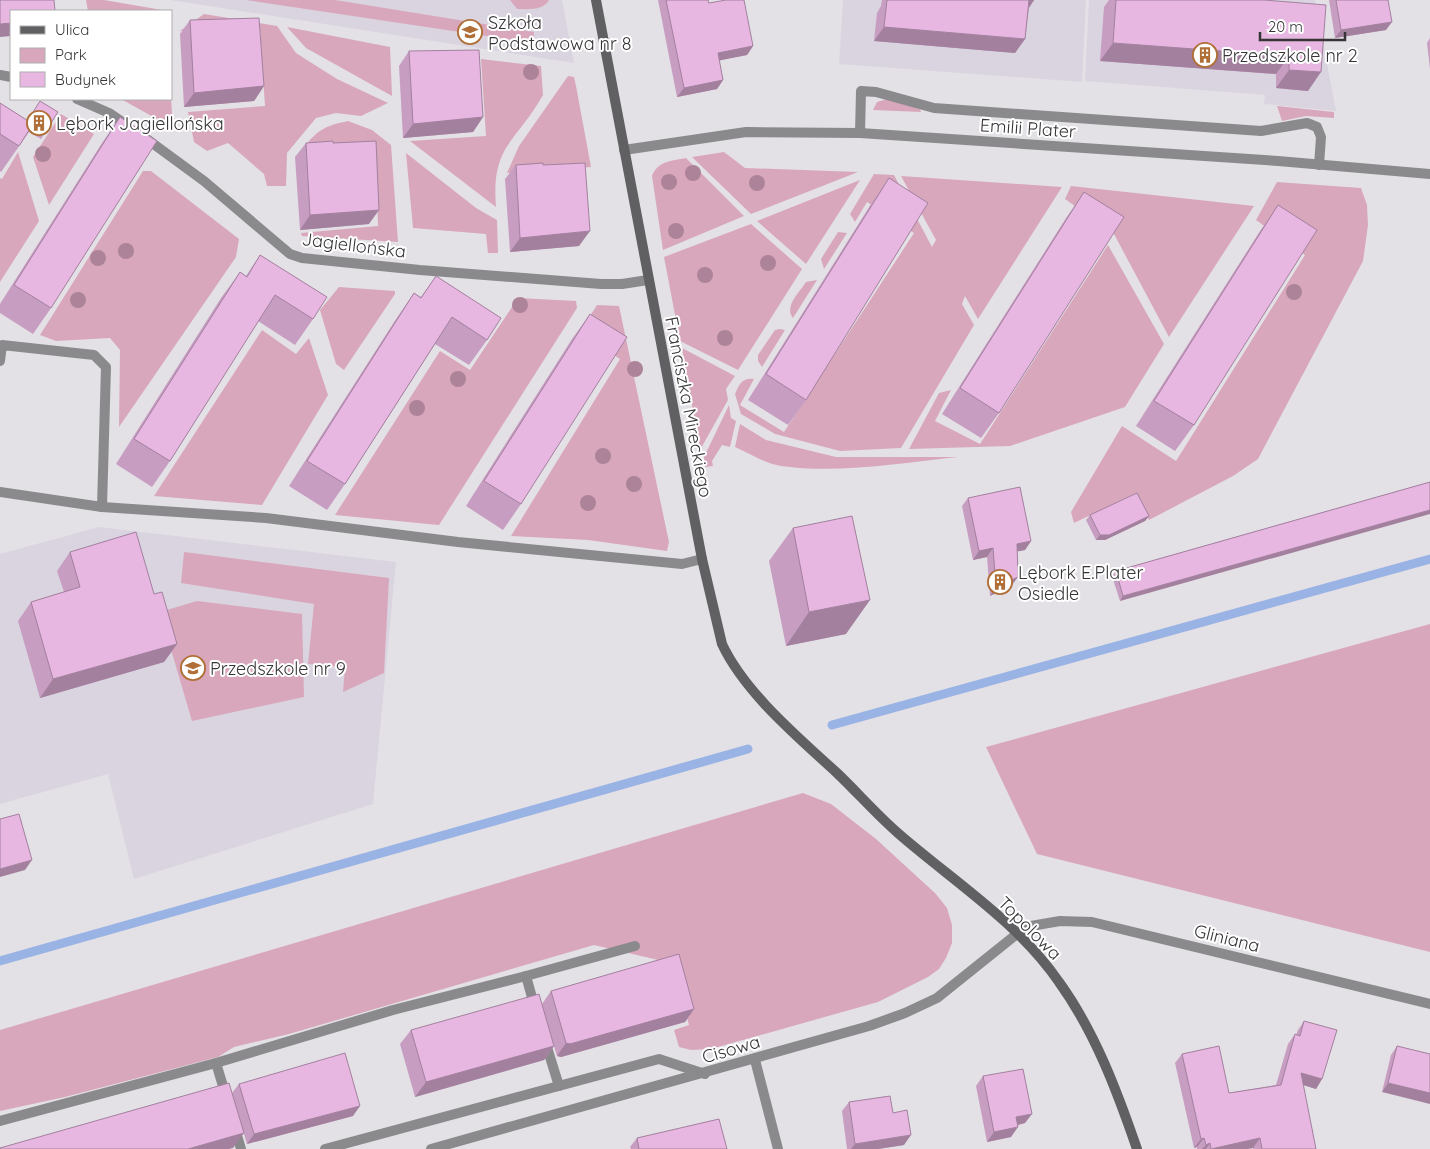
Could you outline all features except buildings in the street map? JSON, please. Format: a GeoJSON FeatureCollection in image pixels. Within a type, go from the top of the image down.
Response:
{"type":"FeatureCollection","features":[{"type":"Feature","properties":{"kind":"street","name":"Franciszka Mireckiego"},"geometry":{"type":"LineString","coordinates":[[596,0],[702,559],[722,644],[734,668],[744,682],[839,776]]}},
{"type":"Feature","properties":{"kind":"street"},"geometry":{"type":"LineString","coordinates":[[860,133],[861,91],[876,92],[934,108],[1261,131],[1307,123],[1317,127],[1321,137],[1319,165]]}},
{"type":"Feature","properties":{"kind":"street","name":"Jagiellońska"},"geometry":{"type":"LineString","coordinates":[[79,100],[109,113],[177,160],[290,254],[302,258],[420,270],[601,284],[622,284],[648,280]]}},
{"type":"Feature","properties":{"kind":"street","name":"Emilii Plater"},"geometry":{"type":"LineString","coordinates":[[624,150],[746,132],[860,133],[1430,174]]}},
{"type":"Feature","properties":{"kind":"street"},"geometry":{"type":"LineString","coordinates":[[0,360],[1,344],[94,355],[106,367],[102,507]]}},
{"type":"Feature","properties":{"kind":"street"},"geometry":{"type":"LineString","coordinates":[[0,492],[102,507],[266,518],[437,540],[682,564],[702,559]]}},
{"type":"Feature","properties":{"kind":"street","name":"Topolowa"},"geometry":{"type":"LineString","coordinates":[[839,776],[898,833],[1017,934],[1059,981],[1081,1015],[1098,1048],[1137,1149]]}},
{"type":"Feature","properties":{"kind":"street","name":"Gliniana"},"geometry":{"type":"LineString","coordinates":[[1017,934],[1042,922],[1076,920],[1092,922],[1430,1004]]}},
{"type":"Feature","properties":{"kind":"street","name":"Cisowa"},"geometry":{"type":"LineString","coordinates":[[431,1149],[755,1060],[869,1026],[905,1013],[937,998],[1017,934]]}},
{"type":"Feature","properties":{"kind":"street"},"geometry":{"type":"LineString","coordinates":[[0,1121],[216,1063],[393,1010],[635,946]]}},
{"type":"Feature","properties":{"kind":"street"},"geometry":{"type":"LineString","coordinates":[[526,976],[559,1086]]}},
{"type":"Feature","properties":{"kind":"street"},"geometry":{"type":"LineString","coordinates":[[325,1149],[659,1060],[705,1074]]}},
{"type":"Feature","properties":{"kind":"street"},"geometry":{"type":"LineString","coordinates":[[755,1060],[778,1149]]}},
{"type":"Feature","properties":{"kind":"street"},"geometry":{"type":"LineString","coordinates":[[216,1063],[241,1149]]}},
{"type":"Feature","properties":{"kind":"shaded area","name":"Szkoła Podstawowa nr 8"},"geometry":{"type":"Polygon","coordinates":[[[170,0],[562,0],[574,63],[170,0]]]}},
{"type":"Feature","properties":{"kind":"shaded area"},"geometry":{"type":"Polygon","coordinates":[[[843,0],[1086,0],[1082,82],[839,64],[843,0]]]}},
{"type":"Feature","properties":{"kind":"shaded area"},"geometry":{"type":"Polygon","coordinates":[[[1089,0],[1315,0],[1336,111],[1264,104],[1265,95],[1085,81],[1089,0]]]}},
{"type":"Feature","properties":{"kind":"shaded area","name":"Przedszkole nr 9"},"geometry":{"type":"Polygon","coordinates":[[[99,527],[396,562],[373,804],[134,879],[108,774],[0,804],[0,554],[99,527]]]}},
{"type":"Feature","properties":{"kind":"green space"},"geometry":{"type":"Polygon","coordinates":[[[86,0],[104,0],[162,10],[88,10],[86,0]]]}},
{"type":"Feature","properties":{"kind":"green space"},"geometry":{"type":"Polygon","coordinates":[[[246,0],[335,0],[534,32],[533,43],[246,0]]]}},
{"type":"Feature","properties":{"kind":"green space"},"geometry":{"type":"Polygon","coordinates":[[[510,0],[549,0],[539,8],[517,9],[510,0]]]}},
{"type":"Feature","properties":{"kind":"green space"},"geometry":{"type":"Polygon","coordinates":[[[204,14],[277,26],[296,53],[337,79],[388,103],[361,116],[336,113],[316,118],[287,153],[286,186],[267,186],[264,174],[228,143],[207,151],[194,142],[188,112],[265,106],[260,30],[180,31],[204,14]]]}},
{"type":"Feature","properties":{"kind":"green space"},"geometry":{"type":"Polygon","coordinates":[[[287,27],[390,47],[392,96],[306,48],[287,27]]]}},
{"type":"Feature","properties":{"kind":"green space"},"geometry":{"type":"Polygon","coordinates":[[[481,59],[541,66],[543,95],[502,157],[497,170],[495,186],[496,207],[410,141],[486,136],[481,59]]]}},
{"type":"Feature","properties":{"kind":"green space"},"geometry":{"type":"Polygon","coordinates":[[[568,76],[574,77],[591,167],[507,173],[519,146],[568,76]]]}},
{"type":"Feature","properties":{"kind":"green space"},"geometry":{"type":"Polygon","coordinates":[[[887,99],[920,109],[921,112],[873,110],[877,102],[887,99]]]}},
{"type":"Feature","properties":{"kind":"green space"},"geometry":{"type":"Polygon","coordinates":[[[123,100],[171,100],[173,128],[123,100]]]}},
{"type":"Feature","properties":{"kind":"green space"},"geometry":{"type":"Polygon","coordinates":[[[1277,106],[1334,112],[1334,118],[1306,116],[1282,121],[1277,106]]]}},
{"type":"Feature","properties":{"kind":"green space"},"geometry":{"type":"Polygon","coordinates":[[[61,114],[94,134],[49,205],[33,157],[61,114]]]}},
{"type":"Feature","properties":{"kind":"green space"},"geometry":{"type":"Polygon","coordinates":[[[348,121],[372,130],[391,145],[398,242],[302,236],[301,233],[378,226],[375,145],[302,150],[317,133],[327,127],[348,121]]]}},
{"type":"Feature","properties":{"kind":"green space"},"geometry":{"type":"Polygon","coordinates":[[[18,152],[39,221],[0,282],[0,178],[2,179],[18,152]]]}},
{"type":"Feature","properties":{"kind":"green space"},"geometry":{"type":"Polygon","coordinates":[[[724,152],[745,168],[858,172],[751,214],[692,157],[724,152]]]}},
{"type":"Feature","properties":{"kind":"green space"},"geometry":{"type":"Polygon","coordinates":[[[406,153],[476,208],[497,220],[498,253],[488,253],[486,234],[413,228],[406,153]]]}},
{"type":"Feature","properties":{"kind":"green space"},"geometry":{"type":"Polygon","coordinates":[[[686,158],[744,216],[663,250],[652,176],[661,165],[686,158]]]}},
{"type":"Feature","properties":{"kind":"green space"},"geometry":{"type":"Polygon","coordinates":[[[143,171],[151,171],[239,239],[236,257],[119,427],[120,350],[110,338],[56,341],[40,335],[143,171]]]}},
{"type":"Feature","properties":{"kind":"green space"},"geometry":{"type":"Polygon","coordinates":[[[874,174],[894,175],[932,247],[936,240],[901,176],[1062,187],[978,319],[965,296],[962,304],[974,325],[901,448],[840,451],[775,434],[741,414],[735,394],[744,380],[754,379],[740,405],[784,432],[914,233],[867,202],[855,222],[850,214],[874,174]]]}},
{"type":"Feature","properties":{"kind":"green space"},"geometry":{"type":"Polygon","coordinates":[[[860,180],[806,264],[757,221],[860,180]]]}},
{"type":"Feature","properties":{"kind":"green space"},"geometry":{"type":"Polygon","coordinates":[[[1277,182],[1361,188],[1367,205],[1368,225],[1363,261],[1258,459],[1233,476],[1149,520],[1134,494],[1074,523],[1071,512],[1122,426],[1176,461],[1305,255],[1256,220],[1277,182]]]}},
{"type":"Feature","properties":{"kind":"green space"},"geometry":{"type":"Polygon","coordinates":[[[1071,186],[1254,206],[1169,337],[1114,234],[1065,199],[1071,186]]]}},
{"type":"Feature","properties":{"kind":"green space"},"geometry":{"type":"Polygon","coordinates":[[[751,224],[802,269],[738,370],[680,341],[664,257],[751,224]]]}},
{"type":"Feature","properties":{"kind":"green space"},"geometry":{"type":"Polygon","coordinates":[[[838,232],[847,233],[824,269],[821,259],[838,232]]]}},
{"type":"Feature","properties":{"kind":"green space"},"geometry":{"type":"Polygon","coordinates":[[[1108,245],[1164,344],[1125,407],[1010,446],[909,449],[939,393],[951,390],[935,421],[980,444],[1108,245]]]}},
{"type":"Feature","properties":{"kind":"green space"},"geometry":{"type":"Polygon","coordinates":[[[817,280],[793,318],[790,309],[791,304],[806,282],[817,280]]]}},
{"type":"Feature","properties":{"kind":"green space"},"geometry":{"type":"Polygon","coordinates":[[[339,287],[395,291],[395,294],[344,370],[336,364],[320,310],[339,287]]]}},
{"type":"Feature","properties":{"kind":"green space"},"geometry":{"type":"Polygon","coordinates":[[[518,298],[576,301],[577,308],[439,525],[335,515],[440,351],[470,370],[518,298]]]}},
{"type":"Feature","properties":{"kind":"green space"},"geometry":{"type":"Polygon","coordinates":[[[597,305],[619,306],[669,542],[667,551],[588,540],[511,536],[620,359],[580,332],[597,305]]]}},
{"type":"Feature","properties":{"kind":"green space"},"geometry":{"type":"Polygon","coordinates":[[[262,330],[296,354],[309,338],[328,395],[262,505],[154,496],[262,330]]]}},
{"type":"Feature","properties":{"kind":"green space"},"geometry":{"type":"Polygon","coordinates":[[[775,330],[785,330],[762,367],[758,361],[758,355],[775,330]]]}},
{"type":"Feature","properties":{"kind":"green space"},"geometry":{"type":"Polygon","coordinates":[[[682,348],[735,376],[726,389],[728,400],[700,450],[682,348]]]}},
{"type":"Feature","properties":{"kind":"green space"},"geometry":{"type":"Polygon","coordinates":[[[729,405],[731,418],[736,421],[730,447],[722,445],[712,461],[713,466],[705,467],[704,457],[729,405]]]}},
{"type":"Feature","properties":{"kind":"green space"},"geometry":{"type":"Polygon","coordinates":[[[740,424],[766,440],[836,457],[958,457],[847,468],[825,469],[781,466],[764,461],[735,447],[740,424]]]}},
{"type":"Feature","properties":{"kind":"green space"},"geometry":{"type":"Polygon","coordinates":[[[184,552],[389,578],[384,673],[343,692],[345,667],[308,664],[314,604],[181,583],[184,552]]]}},
{"type":"Feature","properties":{"kind":"green space"},"geometry":{"type":"Polygon","coordinates":[[[197,601],[302,614],[304,697],[192,721],[160,612],[197,601]]]}},
{"type":"Feature","properties":{"kind":"green space"},"geometry":{"type":"Polygon","coordinates":[[[1430,624],[1430,952],[1037,854],[986,747],[1430,624]]]}},
{"type":"Feature","properties":{"kind":"green space"},"geometry":{"type":"Polygon","coordinates":[[[803,793],[831,804],[876,839],[935,893],[947,908],[952,925],[952,943],[939,969],[928,977],[878,1002],[711,1049],[691,1050],[679,1047],[674,1030],[689,1025],[671,963],[594,945],[289,1034],[234,1047],[218,1057],[65,1097],[0,1111],[0,1030],[803,793]]]}},
{"type":"Feature","properties":{"kind":"waterway"},"geometry":{"type":"LineString","coordinates":[[832,725],[1430,559]]}},
{"type":"Feature","properties":{"kind":"waterway"},"geometry":{"type":"LineString","coordinates":[[0,961],[748,749]]}},
{"type":"Feature","properties":{"kind":"place","name":"Szkoła Podstawowa nr 8"},"geometry":{"type":"Point","coordinates":[470,32]}},
{"type":"Feature","properties":{"kind":"place","name":"Przedszkole nr 2"},"geometry":{"type":"Point","coordinates":[1205,55]}},
{"type":"Feature","properties":{"kind":"place","name":"Lębork Jagiellońska"},"geometry":{"type":"Point","coordinates":[39,123]}},
{"type":"Feature","properties":{"kind":"place","name":"Lębork E.Plater Osiedle"},"geometry":{"type":"Point","coordinates":[1000,582]}},
{"type":"Feature","properties":{"kind":"place","name":"Przedszkole nr 9"},"geometry":{"type":"Point","coordinates":[193,668]}}]}
